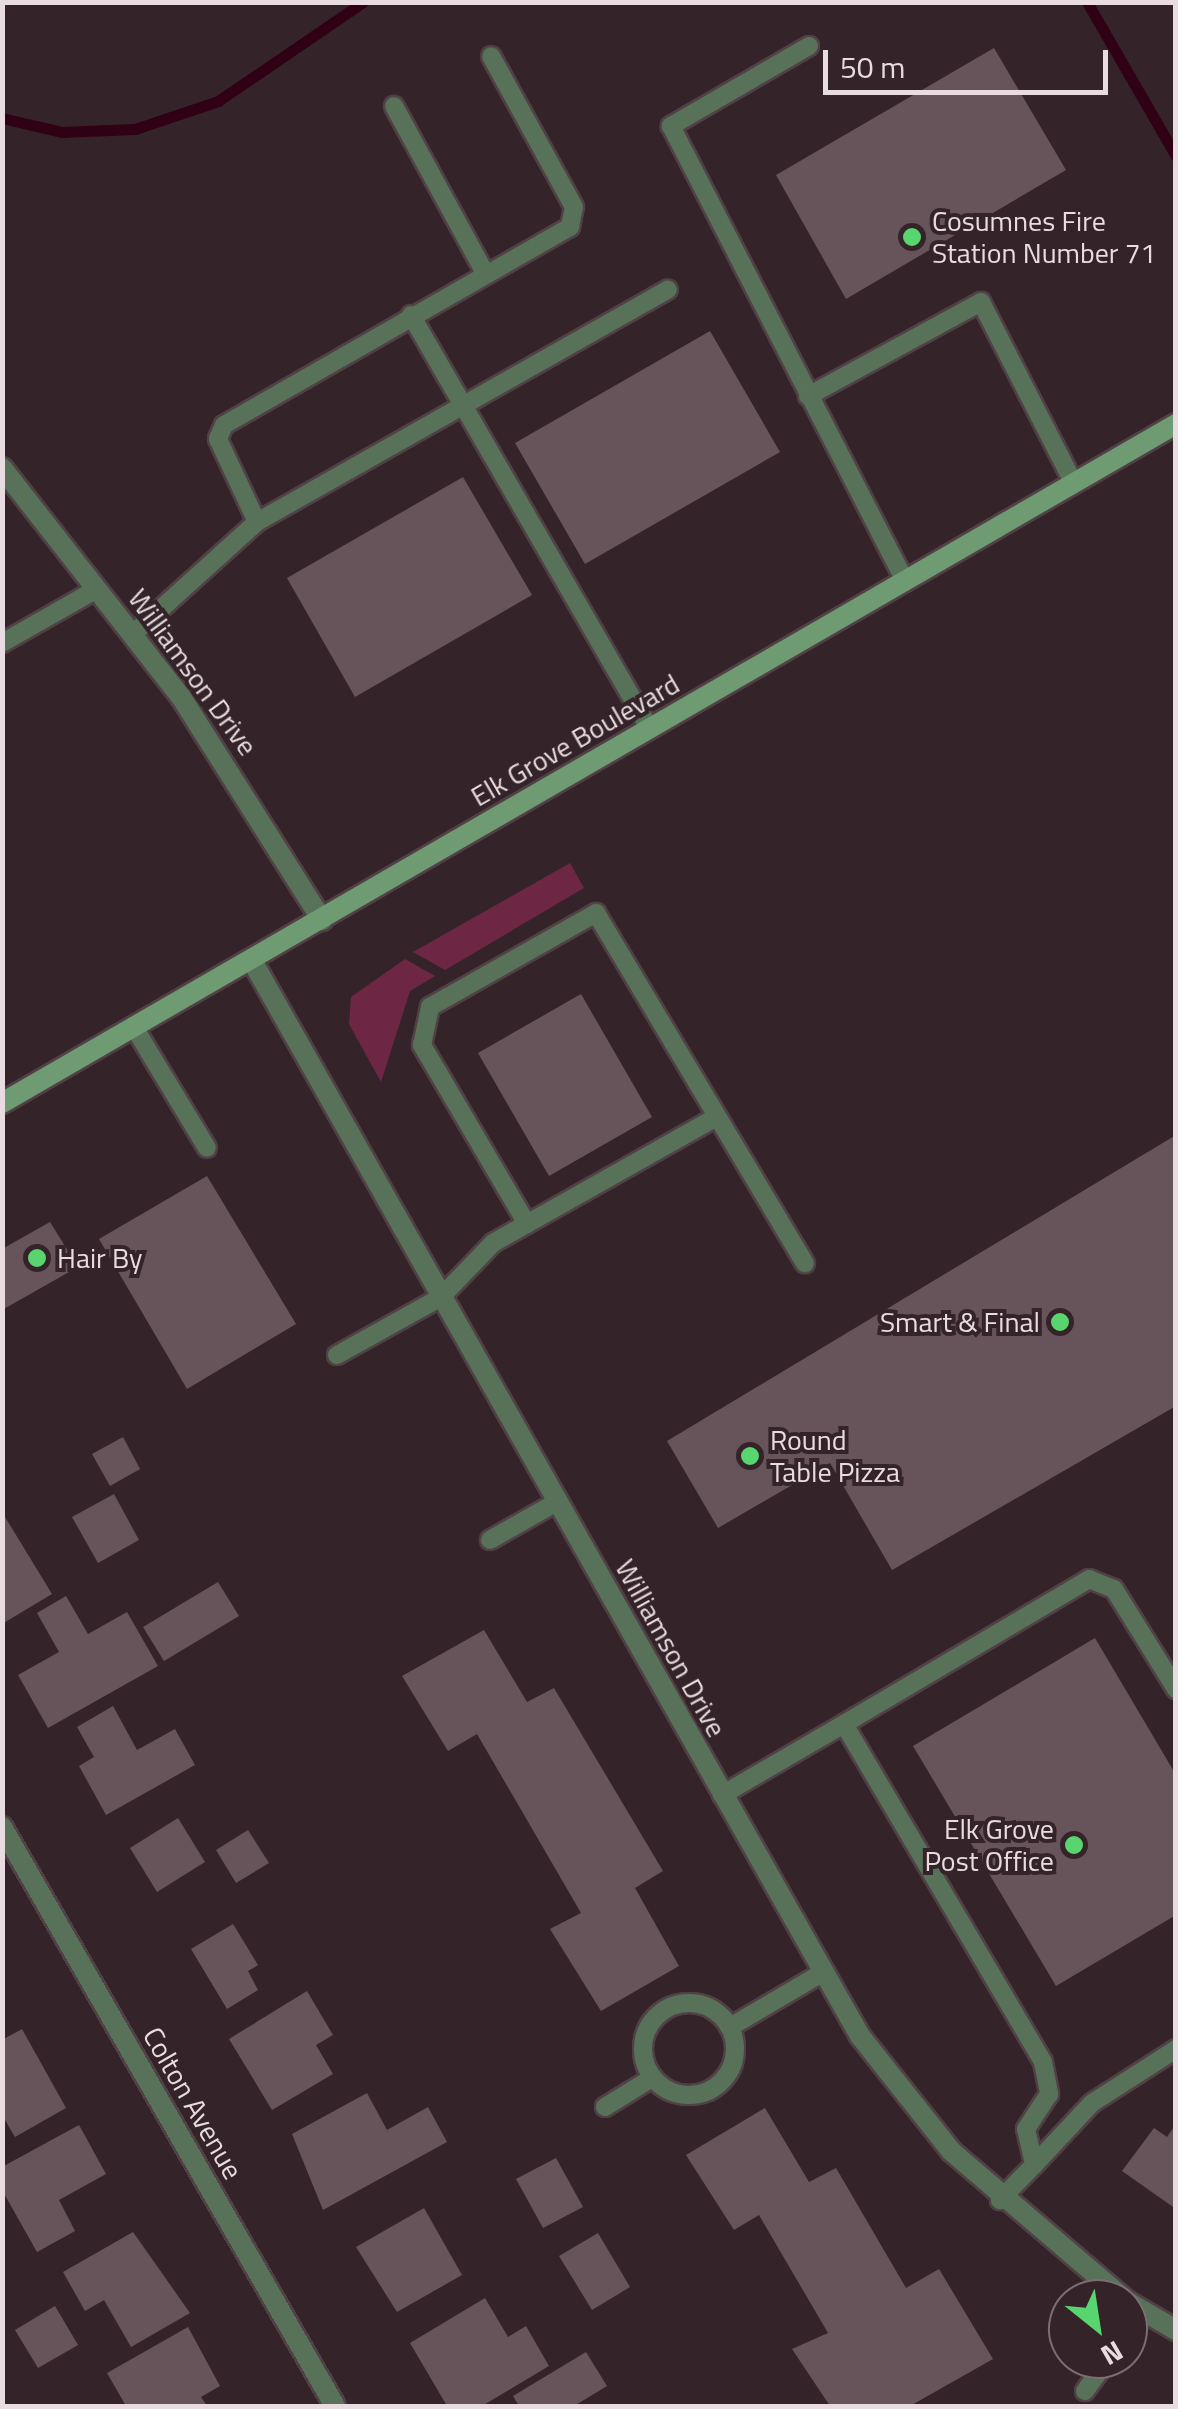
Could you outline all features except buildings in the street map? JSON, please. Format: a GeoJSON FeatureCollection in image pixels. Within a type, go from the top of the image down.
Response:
{"type":"FeatureCollection","features":[{"type":"Feature","properties":{"kind":"main road","name":"Elk Grove Boulevard"},"geometry":{"type":"LineString","coordinates":[[2,1103],[1176,424]]}},
{"type":"Feature","properties":{"kind":"street","name":"Williamson Drive"},"geometry":{"type":"LineString","coordinates":[[2,468],[132,634],[250,796],[322,920]]}},
{"type":"Feature","properties":{"kind":"street","name":"Williamson Drive"},"geometry":{"type":"LineString","coordinates":[[251,959],[822,1972],[906,2099],[1000,2200],[1099,2279]]}},
{"type":"Feature","properties":{"kind":"street","name":"Colton Avenue"},"geometry":{"type":"LineString","coordinates":[[2,1828],[335,2406]]}},
{"type":"Feature","properties":{"kind":"street","name":"Williamson Drive"},"geometry":{"type":"LineString","coordinates":[[1148,2314],[1176,2330]]}},
{"type":"Feature","properties":{"kind":"lane"},"geometry":{"type":"LineString","coordinates":[[810,46],[670,126],[904,579]]}},
{"type":"Feature","properties":{"kind":"lane"},"geometry":{"type":"LineString","coordinates":[[257,522],[218,439],[224,424],[570,227],[574,207],[491,56]]}},
{"type":"Feature","properties":{"kind":"lane"},"geometry":{"type":"LineString","coordinates":[[394,106],[485,273]]}},
{"type":"Feature","properties":{"kind":"lane"},"geometry":{"type":"LineString","coordinates":[[132,634],[257,522],[668,288]]}},
{"type":"Feature","properties":{"kind":"lane"},"geometry":{"type":"LineString","coordinates":[[808,396],[981,302],[1073,482]]}},
{"type":"Feature","properties":{"kind":"lane"},"geometry":{"type":"LineString","coordinates":[[411,315],[466,404],[649,728]]}},
{"type":"Feature","properties":{"kind":"lane"},"geometry":{"type":"LineString","coordinates":[[2,643],[97,589]]}},
{"type":"Feature","properties":{"kind":"lane"},"geometry":{"type":"LineString","coordinates":[[528,1224],[422,1046],[430,1007],[596,913],[805,1263]]}},
{"type":"Feature","properties":{"kind":"lane"},"geometry":{"type":"LineString","coordinates":[[134,1027],[208,1148]]}},
{"type":"Feature","properties":{"kind":"lane"},"geometry":{"type":"LineString","coordinates":[[337,1356],[442,1298],[493,1243],[717,1117]]}},
{"type":"Feature","properties":{"kind":"lane"},"geometry":{"type":"LineString","coordinates":[[490,1540],[557,1502]]}},
{"type":"Feature","properties":{"kind":"lane"},"geometry":{"type":"LineString","coordinates":[[722,1796],[1089,1579],[1114,1590],[1176,1689]]}},
{"type":"Feature","properties":{"kind":"lane"},"geometry":{"type":"LineString","coordinates":[[844,1724],[1042,2062],[1048,2094],[1026,2129],[1034,2165]]}},
{"type":"Feature","properties":{"kind":"lane"},"geometry":{"type":"LineString","coordinates":[[730,2026],[822,1972]]}},
{"type":"Feature","properties":{"kind":"lane"},"geometry":{"type":"LineString","coordinates":[[691,2002],[730,2026],[735,2058],[718,2085],[691,2096],[652,2078],[644,2036],[661,2012],[691,2002]]}},
{"type":"Feature","properties":{"kind":"lane"},"geometry":{"type":"LineString","coordinates":[[1000,2200],[1092,2103],[1176,2050]]}},
{"type":"Feature","properties":{"kind":"lane"},"geometry":{"type":"LineString","coordinates":[[605,2106],[652,2078]]}},
{"type":"Feature","properties":{"kind":"lane"},"geometry":{"type":"LineString","coordinates":[[1085,2391],[1094,2379]]}},
{"type":"Feature","properties":{"kind":"shaded area"},"geometry":{"type":"Polygon","coordinates":[[[570,863],[584,888],[445,970],[413,952],[570,863]]]}},
{"type":"Feature","properties":{"kind":"shaded area"},"geometry":{"type":"Polygon","coordinates":[[[405,959],[435,976],[410,991],[381,1082],[349,1024],[351,997],[405,959]]]}},
{"type":"Feature","properties":{"kind":"waterway"},"geometry":{"type":"LineString","coordinates":[[2,118],[62,132],[135,129],[218,101],[363,2]]}},
{"type":"Feature","properties":{"kind":"waterway"},"geometry":{"type":"LineString","coordinates":[[1087,2],[1176,156]]}},
{"type":"Feature","properties":{"kind":"place","name":"Cosumnes Fire Station Number 71"},"geometry":{"type":"Point","coordinates":[912,237]}},
{"type":"Feature","properties":{"kind":"place","name":"Hair By"},"geometry":{"type":"Point","coordinates":[37,1258]}},
{"type":"Feature","properties":{"kind":"place","name":"Smart & Final"},"geometry":{"type":"Point","coordinates":[1060,1322]}},
{"type":"Feature","properties":{"kind":"place","name":"Round Table Pizza"},"geometry":{"type":"Point","coordinates":[750,1456]}},
{"type":"Feature","properties":{"kind":"place","name":"Elk Grove Post Office"},"geometry":{"type":"Point","coordinates":[1074,1845]}}]}
